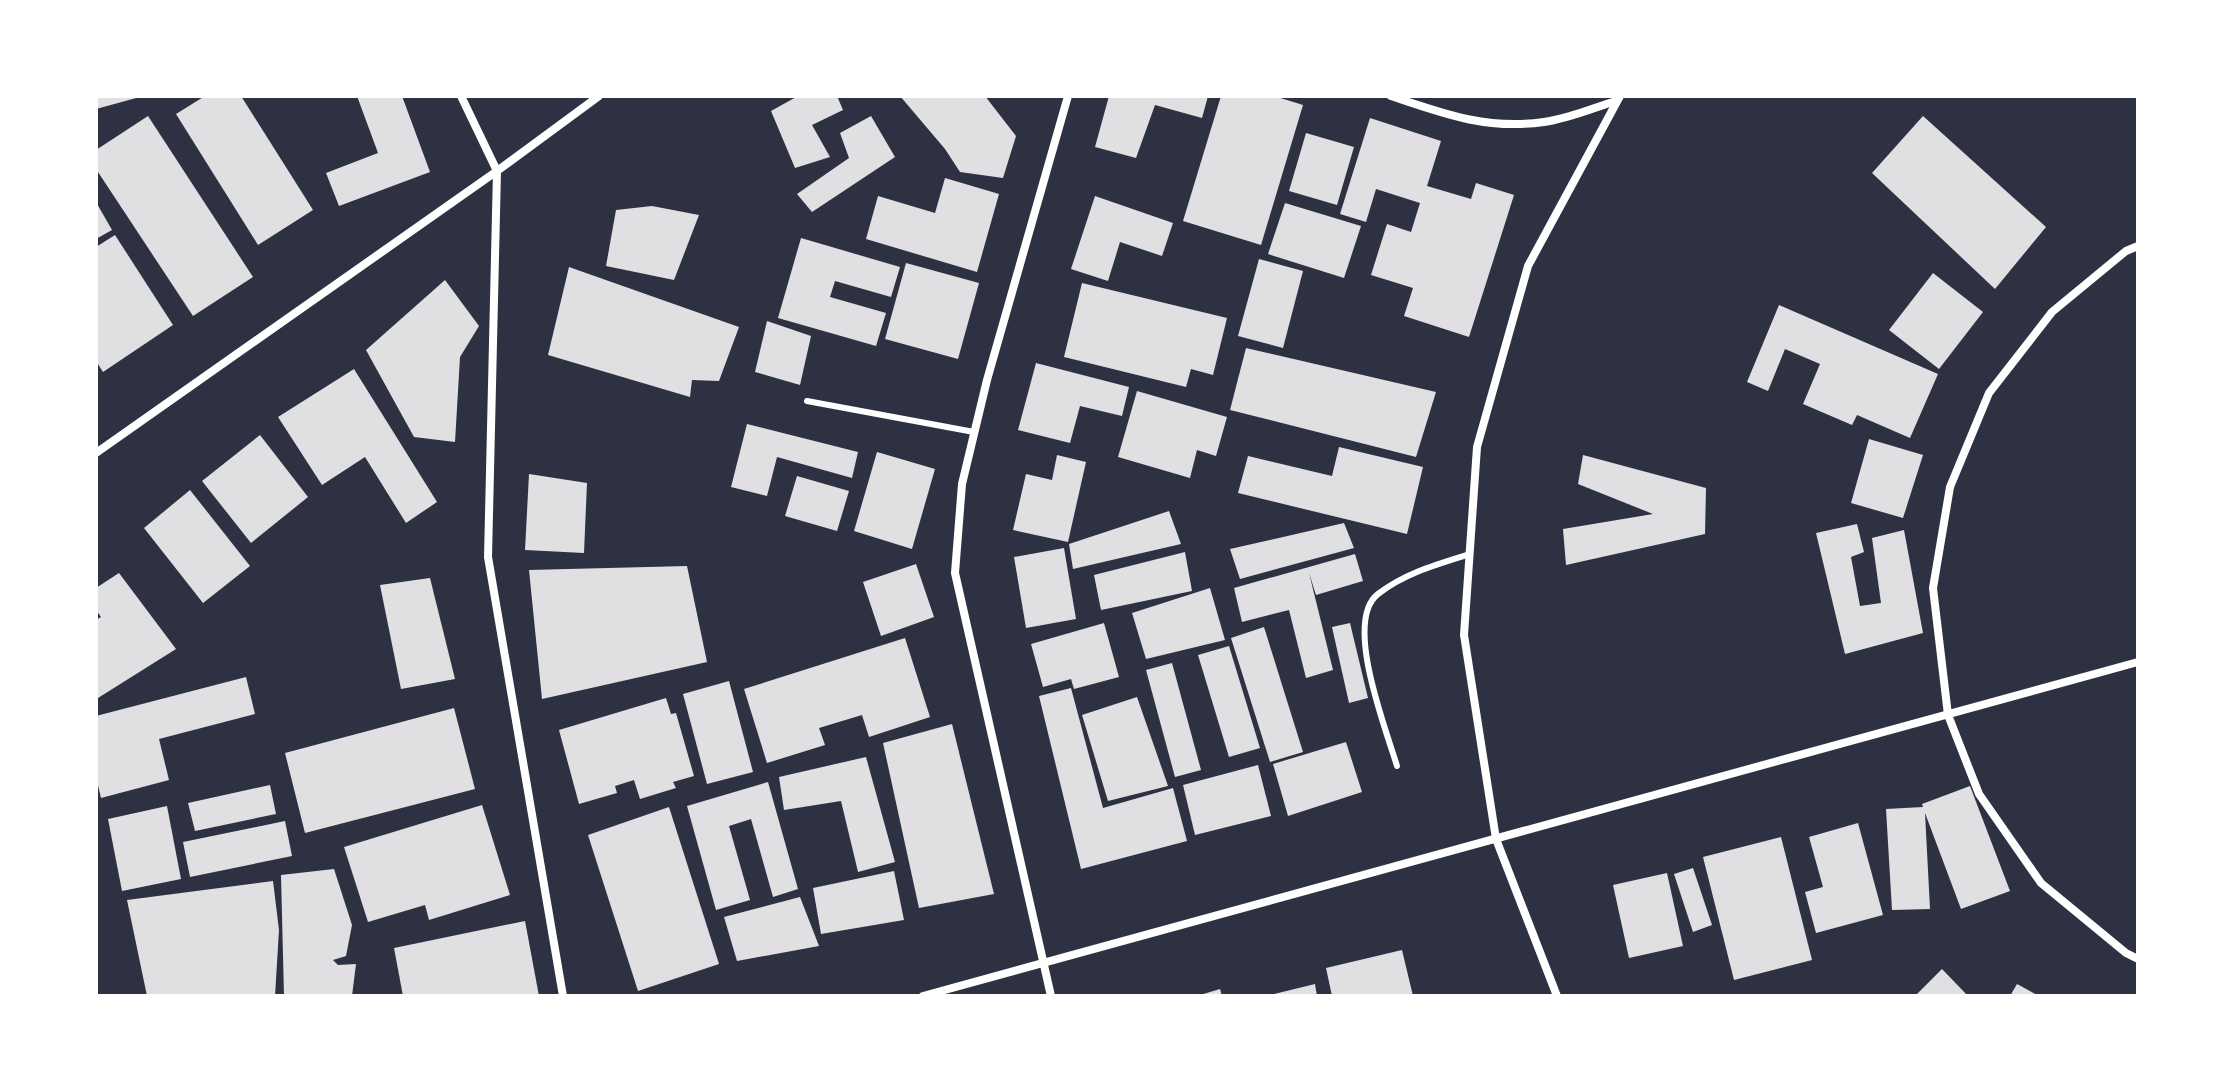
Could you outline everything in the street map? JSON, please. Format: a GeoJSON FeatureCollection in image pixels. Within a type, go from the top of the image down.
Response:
{"type":"FeatureCollection","features":[{"type":"Feature","properties":{"kind":"street"},"geometry":{"type":"LineString","coordinates":[[461,96],[497,171],[488,557],[563,996]]}},
{"type":"Feature","properties":{"kind":"street"},"geometry":{"type":"LineString","coordinates":[[96,453],[599,96]]}},
{"type":"Feature","properties":{"kind":"street"},"geometry":{"type":"LineString","coordinates":[[1051,996],[955,573],[962,484],[974,432],[1068,96]]}},
{"type":"Feature","properties":{"kind":"street"},"geometry":{"type":"LineString","coordinates":[[1391,96],[1454,118],[1488,125],[1545,122],[1618,98]]}},
{"type":"Feature","properties":{"kind":"street"},"geometry":{"type":"LineString","coordinates":[[1557,996],[1496,839],[1464,635],[1477,447],[1528,266],[1618,98]]}},
{"type":"Feature","properties":{"kind":"street"},"geometry":{"type":"LineString","coordinates":[[2138,246],[2126,251],[2052,312],[1989,393],[1950,487],[1933,588],[1948,715],[1979,794],[2041,883],[2126,953],[2138,959]]}},
{"type":"Feature","properties":{"kind":"street"},"geometry":{"type":"LineString","coordinates":[[923,996],[2138,662]]}},
{"type":"Feature","properties":{"kind":"lane"},"geometry":{"type":"LineString","coordinates":[[807,401],[974,432]]}},
{"type":"Feature","properties":{"kind":"lane"},"geometry":{"type":"LineString","coordinates":[[1397,766],[1367,671],[1364,611],[1376,595],[1417,571],[1470,554]]}},
{"type":"Feature","properties":{"kind":"building"},"geometry":{"type":"Polygon","coordinates":[[[96,96],[140,96],[140,97],[96,109],[96,96]]]}},
{"type":"Feature","properties":{"kind":"building"},"geometry":{"type":"Polygon","coordinates":[[[205,96],[241,96],[313,210],[258,245],[176,114],[205,96]]]}},
{"type":"Feature","properties":{"kind":"building"},"geometry":{"type":"Polygon","coordinates":[[[357,96],[402,96],[430,172],[339,206],[326,173],[378,153],[357,96]]]}},
{"type":"Feature","properties":{"kind":"building"},"geometry":{"type":"Polygon","coordinates":[[[798,96],[837,96],[843,110],[812,125],[830,157],[795,168],[771,111],[798,96]]]}},
{"type":"Feature","properties":{"kind":"building"},"geometry":{"type":"Polygon","coordinates":[[[900,96],[985,96],[1016,136],[1003,178],[960,172],[945,149],[900,96]]]}},
{"type":"Feature","properties":{"kind":"building"},"geometry":{"type":"Polygon","coordinates":[[[1109,96],[1208,96],[1202,118],[1155,105],[1136,158],[1095,147],[1109,96]]]}},
{"type":"Feature","properties":{"kind":"building"},"geometry":{"type":"Polygon","coordinates":[[[1221,96],[1274,96],[1303,105],[1261,245],[1183,221],[1221,96]]]}},
{"type":"Feature","properties":{"kind":"building"},"geometry":{"type":"Polygon","coordinates":[[[148,116],[253,277],[193,316],[96,169],[96,150],[148,116]]]}},
{"type":"Feature","properties":{"kind":"building"},"geometry":{"type":"Polygon","coordinates":[[[871,116],[895,157],[812,212],[797,194],[849,158],[840,133],[871,116]]]}},
{"type":"Feature","properties":{"kind":"building"},"geometry":{"type":"Polygon","coordinates":[[[1923,116],[2046,227],[1995,289],[1872,173],[1923,116]]]}},
{"type":"Feature","properties":{"kind":"building"},"geometry":{"type":"Polygon","coordinates":[[[1370,118],[1441,141],[1427,186],[1471,199],[1476,183],[1514,195],[1469,337],[1404,316],[1413,288],[1371,275],[1387,224],[1411,232],[1420,203],[1376,189],[1366,222],[1340,214],[1370,118]]]}},
{"type":"Feature","properties":{"kind":"building"},"geometry":{"type":"Polygon","coordinates":[[[1306,133],[1354,147],[1337,205],[1289,191],[1306,133]]]}},
{"type":"Feature","properties":{"kind":"building"},"geometry":{"type":"Polygon","coordinates":[[[945,178],[999,194],[977,272],[866,239],[878,196],[935,213],[945,178]]]}},
{"type":"Feature","properties":{"kind":"building"},"geometry":{"type":"Polygon","coordinates":[[[1095,196],[1173,223],[1162,256],[1120,242],[1108,281],[1071,269],[1095,196]]]}},
{"type":"Feature","properties":{"kind":"building"},"geometry":{"type":"Polygon","coordinates":[[[96,202],[112,230],[96,239],[96,202]]]}},
{"type":"Feature","properties":{"kind":"building"},"geometry":{"type":"Polygon","coordinates":[[[1285,203],[1361,226],[1344,278],[1268,254],[1285,203]]]}},
{"type":"Feature","properties":{"kind":"building"},"geometry":{"type":"Polygon","coordinates":[[[652,206],[699,215],[674,280],[606,266],[616,210],[652,206]]]}},
{"type":"Feature","properties":{"kind":"building"},"geometry":{"type":"Polygon","coordinates":[[[115,235],[173,325],[103,372],[96,361],[96,247],[115,235]]]}},
{"type":"Feature","properties":{"kind":"building"},"geometry":{"type":"Polygon","coordinates":[[[801,238],[900,267],[891,297],[835,281],[830,297],[886,313],[876,346],[778,318],[801,238]]]}},
{"type":"Feature","properties":{"kind":"building"},"geometry":{"type":"Polygon","coordinates":[[[1259,259],[1303,271],[1283,348],[1238,336],[1259,259]]]}},
{"type":"Feature","properties":{"kind":"building"},"geometry":{"type":"Polygon","coordinates":[[[906,263],[979,283],[958,359],[885,339],[906,263]]]}},
{"type":"Feature","properties":{"kind":"building"},"geometry":{"type":"Polygon","coordinates":[[[569,267],[739,327],[719,381],[692,380],[690,397],[548,355],[569,267]]]}},
{"type":"Feature","properties":{"kind":"building"},"geometry":{"type":"Polygon","coordinates":[[[1933,273],[1983,312],[1939,369],[1889,330],[1933,273]]]}},
{"type":"Feature","properties":{"kind":"building"},"geometry":{"type":"Polygon","coordinates":[[[445,280],[479,326],[460,357],[455,442],[414,437],[366,350],[445,280]]]}},
{"type":"Feature","properties":{"kind":"building"},"geometry":{"type":"Polygon","coordinates":[[[1082,283],[1227,318],[1213,375],[1191,369],[1186,387],[1064,357],[1082,283]]]}},
{"type":"Feature","properties":{"kind":"building"},"geometry":{"type":"Polygon","coordinates":[[[1779,305],[1938,374],[1910,438],[1857,415],[1852,425],[1803,404],[1820,364],[1785,349],[1768,391],[1747,382],[1779,305]]]}},
{"type":"Feature","properties":{"kind":"building"},"geometry":{"type":"Polygon","coordinates":[[[767,321],[811,336],[800,385],[755,372],[767,321]]]}},
{"type":"Feature","properties":{"kind":"building"},"geometry":{"type":"Polygon","coordinates":[[[1246,348],[1436,392],[1416,457],[1230,410],[1246,348]]]}},
{"type":"Feature","properties":{"kind":"building"},"geometry":{"type":"Polygon","coordinates":[[[1036,363],[1129,387],[1122,416],[1080,406],[1070,443],[1018,430],[1036,363]]]}},
{"type":"Feature","properties":{"kind":"building"},"geometry":{"type":"Polygon","coordinates":[[[354,369],[437,502],[406,523],[365,457],[322,485],[278,417],[354,369]]]}},
{"type":"Feature","properties":{"kind":"building"},"geometry":{"type":"Polygon","coordinates":[[[1137,391],[1227,417],[1216,456],[1197,450],[1190,478],[1118,457],[1137,391]]]}},
{"type":"Feature","properties":{"kind":"building"},"geometry":{"type":"Polygon","coordinates":[[[747,424],[858,452],[852,478],[777,457],[767,496],[731,487],[747,424]]]}},
{"type":"Feature","properties":{"kind":"building"},"geometry":{"type":"Polygon","coordinates":[[[260,435],[308,497],[251,543],[202,481],[260,435]]]}},
{"type":"Feature","properties":{"kind":"building"},"geometry":{"type":"Polygon","coordinates":[[[1869,439],[1923,455],[1903,518],[1851,503],[1869,439]]]}},
{"type":"Feature","properties":{"kind":"building"},"geometry":{"type":"Polygon","coordinates":[[[1339,447],[1423,467],[1407,534],[1238,493],[1248,456],[1332,476],[1339,447]]]}},
{"type":"Feature","properties":{"kind":"building"},"geometry":{"type":"Polygon","coordinates":[[[877,452],[935,469],[912,549],[854,531],[877,452]]]}},
{"type":"Feature","properties":{"kind":"building"},"geometry":{"type":"Polygon","coordinates":[[[1057,455],[1086,462],[1068,542],[1013,530],[1026,474],[1052,480],[1057,455]]]}},
{"type":"Feature","properties":{"kind":"building"},"geometry":{"type":"Polygon","coordinates":[[[1583,455],[1706,488],[1705,534],[1566,565],[1563,529],[1653,514],[1578,484],[1583,455]]]}},
{"type":"Feature","properties":{"kind":"building"},"geometry":{"type":"Polygon","coordinates":[[[529,474],[587,483],[584,553],[525,550],[529,474]]]}},
{"type":"Feature","properties":{"kind":"building"},"geometry":{"type":"Polygon","coordinates":[[[797,476],[849,491],[837,531],[785,516],[797,476]]]}},
{"type":"Feature","properties":{"kind":"building"},"geometry":{"type":"Polygon","coordinates":[[[190,490],[250,566],[203,603],[144,528],[190,490]]]}},
{"type":"Feature","properties":{"kind":"building"},"geometry":{"type":"Polygon","coordinates":[[[1169,511],[1181,544],[1073,569],[1069,544],[1169,511]]]}},
{"type":"Feature","properties":{"kind":"building"},"geometry":{"type":"Polygon","coordinates":[[[1344,523],[1354,548],[1240,579],[1230,549],[1344,523]]]}},
{"type":"Feature","properties":{"kind":"building"},"geometry":{"type":"Polygon","coordinates":[[[1857,524],[1864,552],[1851,557],[1860,606],[1881,603],[1872,538],[1904,530],[1923,633],[1845,654],[1816,533],[1857,524]]]}},
{"type":"Feature","properties":{"kind":"building"},"geometry":{"type":"Polygon","coordinates":[[[1064,548],[1076,619],[1026,628],[1014,557],[1064,548]]]}},
{"type":"Feature","properties":{"kind":"building"},"geometry":{"type":"Polygon","coordinates":[[[1185,552],[1192,591],[1101,610],[1094,575],[1185,552]]]}},
{"type":"Feature","properties":{"kind":"building"},"geometry":{"type":"Polygon","coordinates":[[[1355,554],[1363,581],[1316,595],[1309,573],[1333,670],[1306,678],[1289,610],[1242,622],[1234,588],[1355,554]]]}},
{"type":"Feature","properties":{"kind":"building"},"geometry":{"type":"Polygon","coordinates":[[[916,564],[934,617],[881,636],[863,582],[916,564]]]}},
{"type":"Feature","properties":{"kind":"building"},"geometry":{"type":"Polygon","coordinates":[[[687,566],[707,662],[542,699],[529,570],[687,566]]]}},
{"type":"Feature","properties":{"kind":"building"},"geometry":{"type":"Polygon","coordinates":[[[119,573],[176,649],[98,698],[96,620],[101,617],[96,610],[96,588],[119,573]]]}},
{"type":"Feature","properties":{"kind":"building"},"geometry":{"type":"Polygon","coordinates":[[[430,578],[455,679],[401,689],[380,585],[430,578]]]}},
{"type":"Feature","properties":{"kind":"building"},"geometry":{"type":"Polygon","coordinates":[[[1210,588],[1225,640],[1146,659],[1132,613],[1210,588]]]}},
{"type":"Feature","properties":{"kind":"building"},"geometry":{"type":"Polygon","coordinates":[[[1104,623],[1119,677],[1074,689],[1071,679],[1043,687],[1031,644],[1104,623]]]}},
{"type":"Feature","properties":{"kind":"building"},"geometry":{"type":"Polygon","coordinates":[[[1350,623],[1368,698],[1349,703],[1332,627],[1350,623]]]}},
{"type":"Feature","properties":{"kind":"building"},"geometry":{"type":"Polygon","coordinates":[[[1264,627],[1303,752],[1270,762],[1231,638],[1264,627]]]}},
{"type":"Feature","properties":{"kind":"building"},"geometry":{"type":"Polygon","coordinates":[[[905,638],[930,717],[869,737],[862,715],[819,728],[825,745],[767,763],[744,689],[905,638]]]}},
{"type":"Feature","properties":{"kind":"building"},"geometry":{"type":"Polygon","coordinates":[[[1229,646],[1260,748],[1229,757],[1198,655],[1229,646]]]}},
{"type":"Feature","properties":{"kind":"building"},"geometry":{"type":"Polygon","coordinates":[[[1172,663],[1201,770],[1175,777],[1146,670],[1172,663]]]}},
{"type":"Feature","properties":{"kind":"building"},"geometry":{"type":"Polygon","coordinates":[[[246,677],[255,714],[159,739],[169,780],[101,798],[96,777],[96,716],[246,677]]]}},
{"type":"Feature","properties":{"kind":"building"},"geometry":{"type":"Polygon","coordinates":[[[729,681],[753,772],[707,784],[683,694],[729,681]]]}},
{"type":"Feature","properties":{"kind":"building"},"geometry":{"type":"Polygon","coordinates":[[[1071,688],[1103,808],[1173,788],[1187,841],[1081,869],[1039,696],[1071,688]]]}},
{"type":"Feature","properties":{"kind":"building"},"geometry":{"type":"Polygon","coordinates":[[[1137,697],[1168,786],[1108,801],[1082,715],[1137,697]]]}},
{"type":"Feature","properties":{"kind":"building"},"geometry":{"type":"Polygon","coordinates":[[[666,698],[671,714],[676,713],[694,776],[673,782],[676,788],[640,799],[634,780],[615,786],[617,793],[579,804],[559,730],[666,698]]]}},
{"type":"Feature","properties":{"kind":"building"},"geometry":{"type":"Polygon","coordinates":[[[454,708],[475,789],[305,833],[285,753],[454,708]]]}},
{"type":"Feature","properties":{"kind":"building"},"geometry":{"type":"Polygon","coordinates":[[[952,724],[994,894],[919,908],[883,743],[952,724]]]}},
{"type":"Feature","properties":{"kind":"building"},"geometry":{"type":"Polygon","coordinates":[[[1346,742],[1362,792],[1288,816],[1273,764],[1346,742]]]}},
{"type":"Feature","properties":{"kind":"building"},"geometry":{"type":"Polygon","coordinates":[[[866,757],[895,862],[858,872],[841,801],[784,810],[779,777],[866,757]]]}},
{"type":"Feature","properties":{"kind":"building"},"geometry":{"type":"Polygon","coordinates":[[[1258,765],[1271,816],[1195,835],[1183,785],[1258,765]]]}},
{"type":"Feature","properties":{"kind":"building"},"geometry":{"type":"Polygon","coordinates":[[[768,782],[798,889],[773,897],[751,819],[729,826],[750,900],[716,910],[687,806],[768,782]]]}},
{"type":"Feature","properties":{"kind":"building"},"geometry":{"type":"Polygon","coordinates":[[[270,785],[276,814],[195,831],[188,803],[270,785]]]}},
{"type":"Feature","properties":{"kind":"building"},"geometry":{"type":"Polygon","coordinates":[[[1970,786],[2010,891],[1961,909],[1925,813],[1930,909],[1892,910],[1886,809],[1923,807],[1922,804],[1970,786]]]}},
{"type":"Feature","properties":{"kind":"building"},"geometry":{"type":"Polygon","coordinates":[[[482,805],[510,895],[429,920],[425,905],[368,922],[344,847],[482,805]]]}},
{"type":"Feature","properties":{"kind":"building"},"geometry":{"type":"Polygon","coordinates":[[[167,806],[181,879],[122,891],[108,819],[167,806]]]}},
{"type":"Feature","properties":{"kind":"building"},"geometry":{"type":"Polygon","coordinates":[[[669,807],[719,964],[638,991],[588,835],[669,807]]]}},
{"type":"Feature","properties":{"kind":"building"},"geometry":{"type":"Polygon","coordinates":[[[285,821],[292,856],[190,877],[183,842],[285,821]]]}},
{"type":"Feature","properties":{"kind":"building"},"geometry":{"type":"Polygon","coordinates":[[[1858,823],[1883,915],[1816,933],[1805,892],[1823,887],[1809,837],[1858,823]]]}},
{"type":"Feature","properties":{"kind":"building"},"geometry":{"type":"Polygon","coordinates":[[[1781,837],[1812,960],[1734,980],[1703,857],[1781,837]]]}},
{"type":"Feature","properties":{"kind":"building"},"geometry":{"type":"Polygon","coordinates":[[[1693,868],[1712,925],[1693,932],[1674,874],[1693,868]]]}},
{"type":"Feature","properties":{"kind":"building"},"geometry":{"type":"Polygon","coordinates":[[[334,869],[352,925],[346,956],[333,960],[338,965],[356,964],[352,996],[284,996],[281,875],[334,869]]]}},
{"type":"Feature","properties":{"kind":"building"},"geometry":{"type":"Polygon","coordinates":[[[894,871],[904,920],[821,934],[813,888],[894,871]]]}},
{"type":"Feature","properties":{"kind":"building"},"geometry":{"type":"Polygon","coordinates":[[[1667,873],[1683,946],[1629,958],[1613,885],[1667,873]]]}},
{"type":"Feature","properties":{"kind":"building"},"geometry":{"type":"Polygon","coordinates":[[[273,881],[279,930],[275,996],[147,996],[127,900],[273,881]]]}},
{"type":"Feature","properties":{"kind":"building"},"geometry":{"type":"Polygon","coordinates":[[[800,897],[819,946],[737,961],[724,917],[800,897]]]}},
{"type":"Feature","properties":{"kind":"building"},"geometry":{"type":"Polygon","coordinates":[[[525,921],[539,996],[403,996],[394,948],[525,921]]]}},
{"type":"Feature","properties":{"kind":"building"},"geometry":{"type":"Polygon","coordinates":[[[1402,950],[1413,996],[1332,996],[1326,968],[1402,950]]]}},
{"type":"Feature","properties":{"kind":"building"},"geometry":{"type":"Polygon","coordinates":[[[1942,969],[1968,996],[1915,996],[1942,969]]]}},
{"type":"Feature","properties":{"kind":"building"},"geometry":{"type":"Polygon","coordinates":[[[1315,984],[1317,996],[1270,996],[1270,995],[1315,984]]]}},
{"type":"Feature","properties":{"kind":"building"},"geometry":{"type":"Polygon","coordinates":[[[2017,984],[2039,996],[2010,996],[2017,984]]]}},
{"type":"Feature","properties":{"kind":"building"},"geometry":{"type":"Polygon","coordinates":[[[1220,989],[1222,996],[1200,995],[1220,989]]]}}]}
